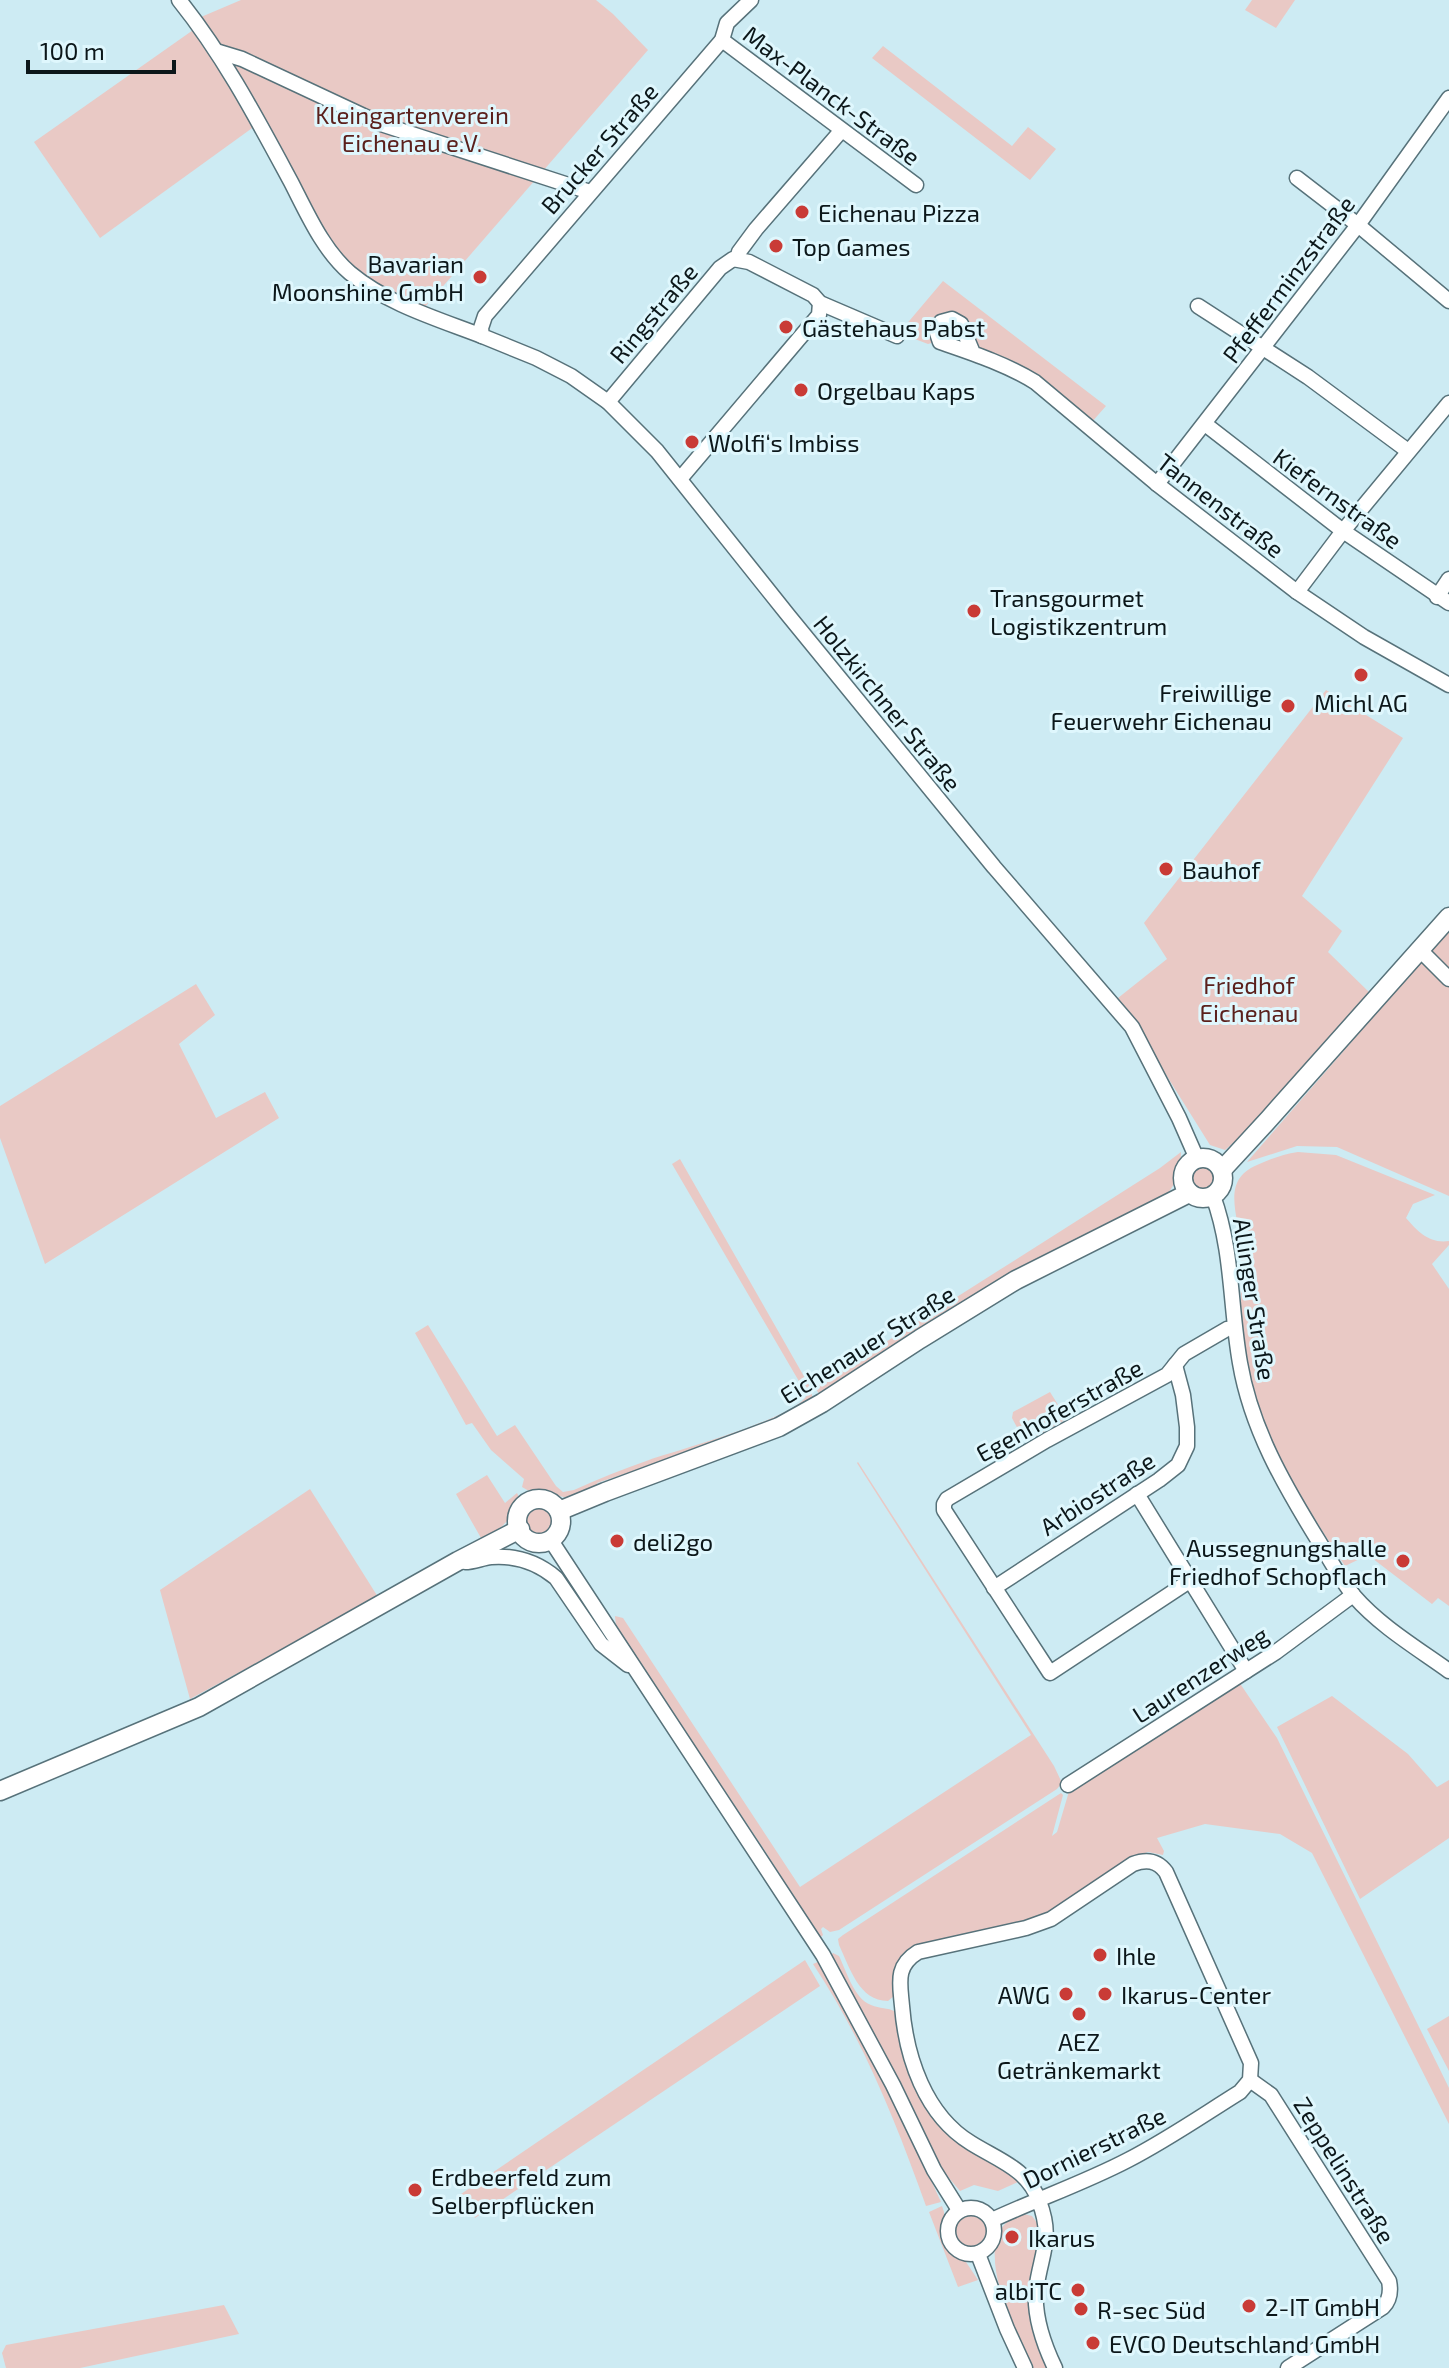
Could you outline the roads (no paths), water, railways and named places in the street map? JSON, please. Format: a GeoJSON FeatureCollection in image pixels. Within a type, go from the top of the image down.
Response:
{"type":"FeatureCollection","features":[{"type":"Feature","properties":{"kind":"main road"},"geometry":{"type":"LineString","coordinates":[[1222,1170],[1449,917]]}},
{"type":"Feature","properties":{"kind":"main road"},"geometry":{"type":"LineString","coordinates":[[1197,1159],[1212,1160],[1222,1170],[1223,1183],[1213,1196],[1200,1198],[1189,1193],[1184,1185],[1183,1177],[1188,1165],[1197,1159]]}},
{"type":"Feature","properties":{"kind":"main road","name":"Eichenauer Straße"},"geometry":{"type":"LineString","coordinates":[[559,1511],[779,1427],[1016,1280],[1189,1193]]}},
{"type":"Feature","properties":{"kind":"main road"},"geometry":{"type":"LineString","coordinates":[[547,1500],[559,1511],[561,1524],[550,1539],[533,1541],[523,1535],[518,1515],[531,1501],[547,1500]]}},
{"type":"Feature","properties":{"kind":"main road"},"geometry":{"type":"LineString","coordinates":[[0,1791],[199,1707],[520,1529]]}},
{"type":"Feature","properties":{"kind":"street","name":"Holzkirchner Straße"},"geometry":{"type":"LineString","coordinates":[[179,0],[219,52],[320,236],[349,272],[409,307],[482,332],[571,376],[608,402],[657,451],[994,867],[1132,1027],[1197,1159]]}},
{"type":"Feature","properties":{"kind":"street","name":"Brucker Straße"},"geometry":{"type":"LineString","coordinates":[[482,332],[485,316],[722,40],[727,23],[751,0]]}},
{"type":"Feature","properties":{"kind":"street","name":"Max-Planck-Straße"},"geometry":{"type":"LineString","coordinates":[[722,40],[916,185]]}},
{"type":"Feature","properties":{"kind":"street"},"geometry":{"type":"LineString","coordinates":[[219,52],[242,59],[381,124],[590,192]]}},
{"type":"Feature","properties":{"kind":"street","name":"Pfefferminzstraße"},"geometry":{"type":"LineString","coordinates":[[1157,484],[1358,225],[1449,98]]}},
{"type":"Feature","properties":{"kind":"street","name":"Ringstraße"},"geometry":{"type":"LineString","coordinates":[[608,402],[720,268],[737,259],[756,229],[841,131]]}},
{"type":"Feature","properties":{"kind":"street"},"geometry":{"type":"LineString","coordinates":[[1297,178],[1449,301]]}},
{"type":"Feature","properties":{"kind":"street"},"geometry":{"type":"LineString","coordinates":[[737,259],[749,262],[813,295],[820,303],[897,336]]}},
{"type":"Feature","properties":{"kind":"street"},"geometry":{"type":"LineString","coordinates":[[680,479],[819,315],[820,303]]}},
{"type":"Feature","properties":{"kind":"street"},"geometry":{"type":"LineString","coordinates":[[1198,306],[1319,385],[1408,451]]}},
{"type":"Feature","properties":{"kind":"street","name":"Tannenstraße"},"geometry":{"type":"LineString","coordinates":[[973,353],[1035,382],[1157,484],[1297,592],[1364,637],[1449,685]]}},
{"type":"Feature","properties":{"kind":"street"},"geometry":{"type":"LineString","coordinates":[[1297,592],[1449,403]]}},
{"type":"Feature","properties":{"kind":"street","name":"Kiefernstraße"},"geometry":{"type":"LineString","coordinates":[[1205,424],[1343,531],[1443,600]]}},
{"type":"Feature","properties":{"kind":"street"},"geometry":{"type":"LineString","coordinates":[[1443,600],[1449,579]]}},
{"type":"Feature","properties":{"kind":"street"},"geometry":{"type":"LineString","coordinates":[[1419,949],[1449,979]]}},
{"type":"Feature","properties":{"kind":"street","name":"Allinger Straße"},"geometry":{"type":"LineString","coordinates":[[1213,1196],[1227,1243],[1234,1328],[1244,1385],[1268,1451],[1296,1504],[1353,1595],[1390,1629],[1449,1671]]}},
{"type":"Feature","properties":{"kind":"street","name":"Egenhoferstraße"},"geometry":{"type":"LineString","coordinates":[[994,1588],[944,1510],[947,1499],[1028,1450],[1167,1375],[1184,1354],[1234,1328]]}},
{"type":"Feature","properties":{"kind":"street","name":"Arbiostraße"},"geometry":{"type":"LineString","coordinates":[[994,1588],[1178,1465],[1187,1446],[1187,1427],[1175,1365]]}},
{"type":"Feature","properties":{"kind":"street"},"geometry":{"type":"LineString","coordinates":[[1137,1494],[1246,1671]]}},
{"type":"Feature","properties":{"kind":"street"},"geometry":{"type":"LineString","coordinates":[[550,1539],[823,1955],[893,2085],[934,2170],[959,2210]]}},
{"type":"Feature","properties":{"kind":"street"},"geometry":{"type":"LineString","coordinates":[[458,1561],[471,1562],[488,1557],[521,1558],[546,1570],[556,1578],[601,1644],[638,1673]]}},
{"type":"Feature","properties":{"kind":"street"},"geometry":{"type":"LineString","coordinates":[[994,1588],[1050,1673],[1191,1580]]}},
{"type":"Feature","properties":{"kind":"street","name":"Laurenzerweg"},"geometry":{"type":"LineString","coordinates":[[1068,1785],[1246,1671],[1353,1595]]}},
{"type":"Feature","properties":{"kind":"street"},"geometry":{"type":"LineString","coordinates":[[1055,2368],[1036,2312],[1036,2293],[1047,2228],[1039,2199],[1018,2171],[951,2129],[934,2107],[906,2042],[900,1977],[905,1963],[918,1952],[1026,1928],[1051,1919],[1133,1864],[1153,1861],[1166,1872],[1251,2063],[1250,2080]]}},
{"type":"Feature","properties":{"kind":"street","name":"Dornierstraße"},"geometry":{"type":"LineString","coordinates":[[992,2220],[1153,2147],[1240,2092],[1250,2080]]}},
{"type":"Feature","properties":{"kind":"street","name":"Zeppelinstraße"},"geometry":{"type":"LineString","coordinates":[[1250,2080],[1271,2095],[1389,2281],[1390,2293],[1383,2307],[1288,2368]]}},
{"type":"Feature","properties":{"kind":"street"},"geometry":{"type":"LineString","coordinates":[[978,2209],[992,2220],[992,2241],[978,2254],[963,2254],[951,2244],[949,2222],[959,2210],[978,2209]]}},
{"type":"Feature","properties":{"kind":"street"},"geometry":{"type":"LineString","coordinates":[[978,2254],[1025,2368]]}},
{"type":"Feature","properties":{"kind":"place","name":"Eichenau Pizza"},"geometry":{"type":"Point","coordinates":[802,212]}},
{"type":"Feature","properties":{"kind":"place","name":"Top Games"},"geometry":{"type":"Point","coordinates":[776,246]}},
{"type":"Feature","properties":{"kind":"place","name":"Bavarian Moonshine GmbH"},"geometry":{"type":"Point","coordinates":[480,277]}},
{"type":"Feature","properties":{"kind":"place","name":"Gästehaus Pabst"},"geometry":{"type":"Point","coordinates":[786,327]}},
{"type":"Feature","properties":{"kind":"place","name":"Orgelbau Kaps"},"geometry":{"type":"Point","coordinates":[801,390]}},
{"type":"Feature","properties":{"kind":"place","name":"Wolfi‘s Imbiss"},"geometry":{"type":"Point","coordinates":[692,442]}},
{"type":"Feature","properties":{"kind":"place","name":"Transgourmet Logistikzentrum"},"geometry":{"type":"Point","coordinates":[974,611]}},
{"type":"Feature","properties":{"kind":"place","name":"Michl AG"},"geometry":{"type":"Point","coordinates":[1361,675]}},
{"type":"Feature","properties":{"kind":"place","name":"Freiwillige Feuerwehr Eichenau"},"geometry":{"type":"Point","coordinates":[1288,706]}},
{"type":"Feature","properties":{"kind":"place","name":"Bauhof"},"geometry":{"type":"Point","coordinates":[1166,869]}},
{"type":"Feature","properties":{"kind":"place","name":"deli2go"},"geometry":{"type":"Point","coordinates":[617,1541]}},
{"type":"Feature","properties":{"kind":"place","name":"Aussegnungshalle Friedhof Schopflach"},"geometry":{"type":"Point","coordinates":[1403,1561]}},
{"type":"Feature","properties":{"kind":"place","name":"Ihle"},"geometry":{"type":"Point","coordinates":[1100,1955]}},
{"type":"Feature","properties":{"kind":"place","name":"AWG"},"geometry":{"type":"Point","coordinates":[1066,1994]}},
{"type":"Feature","properties":{"kind":"place","name":"Ikarus-Center"},"geometry":{"type":"Point","coordinates":[1105,1994]}},
{"type":"Feature","properties":{"kind":"place","name":"AEZ Getränkemarkt"},"geometry":{"type":"Point","coordinates":[1079,2014]}},
{"type":"Feature","properties":{"kind":"place","name":"Erdbeerfeld zum Selberpflücken"},"geometry":{"type":"Point","coordinates":[415,2190]}},
{"type":"Feature","properties":{"kind":"place","name":"Ikarus"},"geometry":{"type":"Point","coordinates":[1012,2237]}},
{"type":"Feature","properties":{"kind":"place","name":"albiTC"},"geometry":{"type":"Point","coordinates":[1078,2290]}},
{"type":"Feature","properties":{"kind":"place","name":"2-IT GmbH"},"geometry":{"type":"Point","coordinates":[1249,2306]}},
{"type":"Feature","properties":{"kind":"place","name":"R-sec Süd"},"geometry":{"type":"Point","coordinates":[1081,2309]}},
{"type":"Feature","properties":{"kind":"place","name":"EVCO Deutschland GmbH"},"geometry":{"type":"Point","coordinates":[1093,2343]}},
{"type":"Feature","properties":{"kind":"park label","name":"Kleingartenverein Eichenau e.V."},"geometry":{"type":"Point","coordinates":[412,128]}},
{"type":"Feature","properties":{"kind":"park label","name":"Friedhof Eichenau"},"geometry":{"type":"Point","coordinates":[1249,998]}}]}
